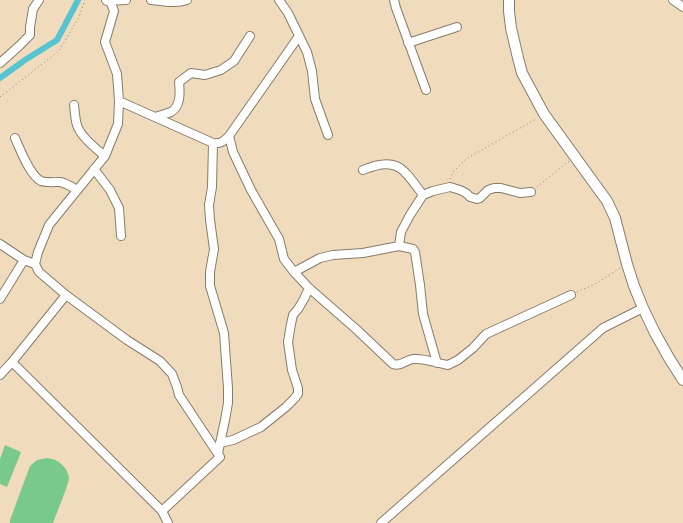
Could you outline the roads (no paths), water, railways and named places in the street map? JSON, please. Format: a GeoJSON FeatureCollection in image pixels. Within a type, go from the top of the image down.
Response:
{"type":"FeatureCollection","features":[{"type":"Feature","properties":{"kind":"main road"},"geometry":{"type":"LineString","coordinates":[[509,0],[509,12],[522,73],[544,114],[606,201],[615,218],[627,264],[643,308],[655,333],[683,380]]}},
{"type":"Feature","properties":{"kind":"street"},"geometry":{"type":"LineString","coordinates":[[0,63],[30,35],[33,9],[39,0]]}},
{"type":"Feature","properties":{"kind":"street"},"geometry":{"type":"LineString","coordinates":[[107,0],[126,0]]}},
{"type":"Feature","properties":{"kind":"street"},"geometry":{"type":"LineString","coordinates":[[107,0],[111,3],[114,11],[105,42],[117,74],[119,101],[118,124],[105,156],[49,225],[38,252],[35,264],[39,272],[66,295],[127,340],[160,361],[172,374],[177,387],[178,395],[218,453],[220,458],[162,511]]}},
{"type":"Feature","properties":{"kind":"street"},"geometry":{"type":"LineString","coordinates":[[151,0],[182,2],[187,0]]}},
{"type":"Feature","properties":{"kind":"street"},"geometry":{"type":"LineString","coordinates":[[279,0],[288,14],[307,52],[312,71],[314,99],[328,134]]}},
{"type":"Feature","properties":{"kind":"street"},"geometry":{"type":"LineString","coordinates":[[394,0],[408,43],[426,90]]}},
{"type":"Feature","properties":{"kind":"street"},"geometry":{"type":"LineString","coordinates":[[673,0],[683,7]]}},
{"type":"Feature","properties":{"kind":"street"},"geometry":{"type":"LineString","coordinates":[[408,43],[457,27]]}},
{"type":"Feature","properties":{"kind":"street"},"geometry":{"type":"LineString","coordinates":[[155,117],[171,112],[177,106],[180,92],[179,82],[191,73],[205,75],[221,70],[234,61],[250,36]]}},
{"type":"Feature","properties":{"kind":"street"},"geometry":{"type":"LineString","coordinates":[[119,101],[213,143],[223,142],[229,136],[299,36]]}},
{"type":"Feature","properties":{"kind":"street"},"geometry":{"type":"LineString","coordinates":[[74,105],[77,126],[82,135],[105,156]]}},
{"type":"Feature","properties":{"kind":"street"},"geometry":{"type":"LineString","coordinates":[[229,136],[233,152],[251,190],[279,240],[284,258],[294,272],[309,288],[356,329],[392,364],[398,366],[411,359],[422,358],[448,365],[458,360],[473,348],[486,334],[571,295]]}},
{"type":"Feature","properties":{"kind":"street"},"geometry":{"type":"LineString","coordinates":[[16,138],[28,167],[41,181],[61,182],[77,190]]}},
{"type":"Feature","properties":{"kind":"street"},"geometry":{"type":"LineString","coordinates":[[213,143],[212,187],[209,205],[214,249],[210,272],[210,286],[224,333],[228,388],[228,403],[218,453]]}},
{"type":"Feature","properties":{"kind":"street"},"geometry":{"type":"LineString","coordinates":[[363,170],[384,164],[390,164],[401,168],[423,195]]}},
{"type":"Feature","properties":{"kind":"street"},"geometry":{"type":"LineString","coordinates":[[94,168],[110,190],[119,208],[121,236]]}},
{"type":"Feature","properties":{"kind":"street"},"geometry":{"type":"LineString","coordinates":[[399,246],[401,232],[423,195],[450,187],[460,190],[470,197],[477,199],[488,190],[494,188],[501,188],[520,193],[531,192]]}},
{"type":"Feature","properties":{"kind":"street"},"geometry":{"type":"LineString","coordinates":[[0,244],[24,260],[35,264]]}},
{"type":"Feature","properties":{"kind":"street"},"geometry":{"type":"LineString","coordinates":[[294,272],[320,258],[334,255],[363,253],[399,246],[413,249],[415,252],[423,314],[437,363]]}},
{"type":"Feature","properties":{"kind":"street"},"geometry":{"type":"LineString","coordinates":[[0,299],[24,260]]}},
{"type":"Feature","properties":{"kind":"street"},"geometry":{"type":"LineString","coordinates":[[220,443],[233,440],[261,427],[286,407],[298,394],[298,388],[292,370],[288,342],[290,324],[293,315],[301,304],[309,288]]}},
{"type":"Feature","properties":{"kind":"street"},"geometry":{"type":"LineString","coordinates":[[0,375],[66,295]]}},
{"type":"Feature","properties":{"kind":"street"},"geometry":{"type":"LineString","coordinates":[[381,523],[603,328],[643,308]]}},
{"type":"Feature","properties":{"kind":"street"},"geometry":{"type":"LineString","coordinates":[[12,362],[162,511],[168,523]]}},
{"type":"Feature","properties":{"kind":"waterway"},"geometry":{"type":"LineString","coordinates":[[0,78],[57,40],[78,0]]}}]}
